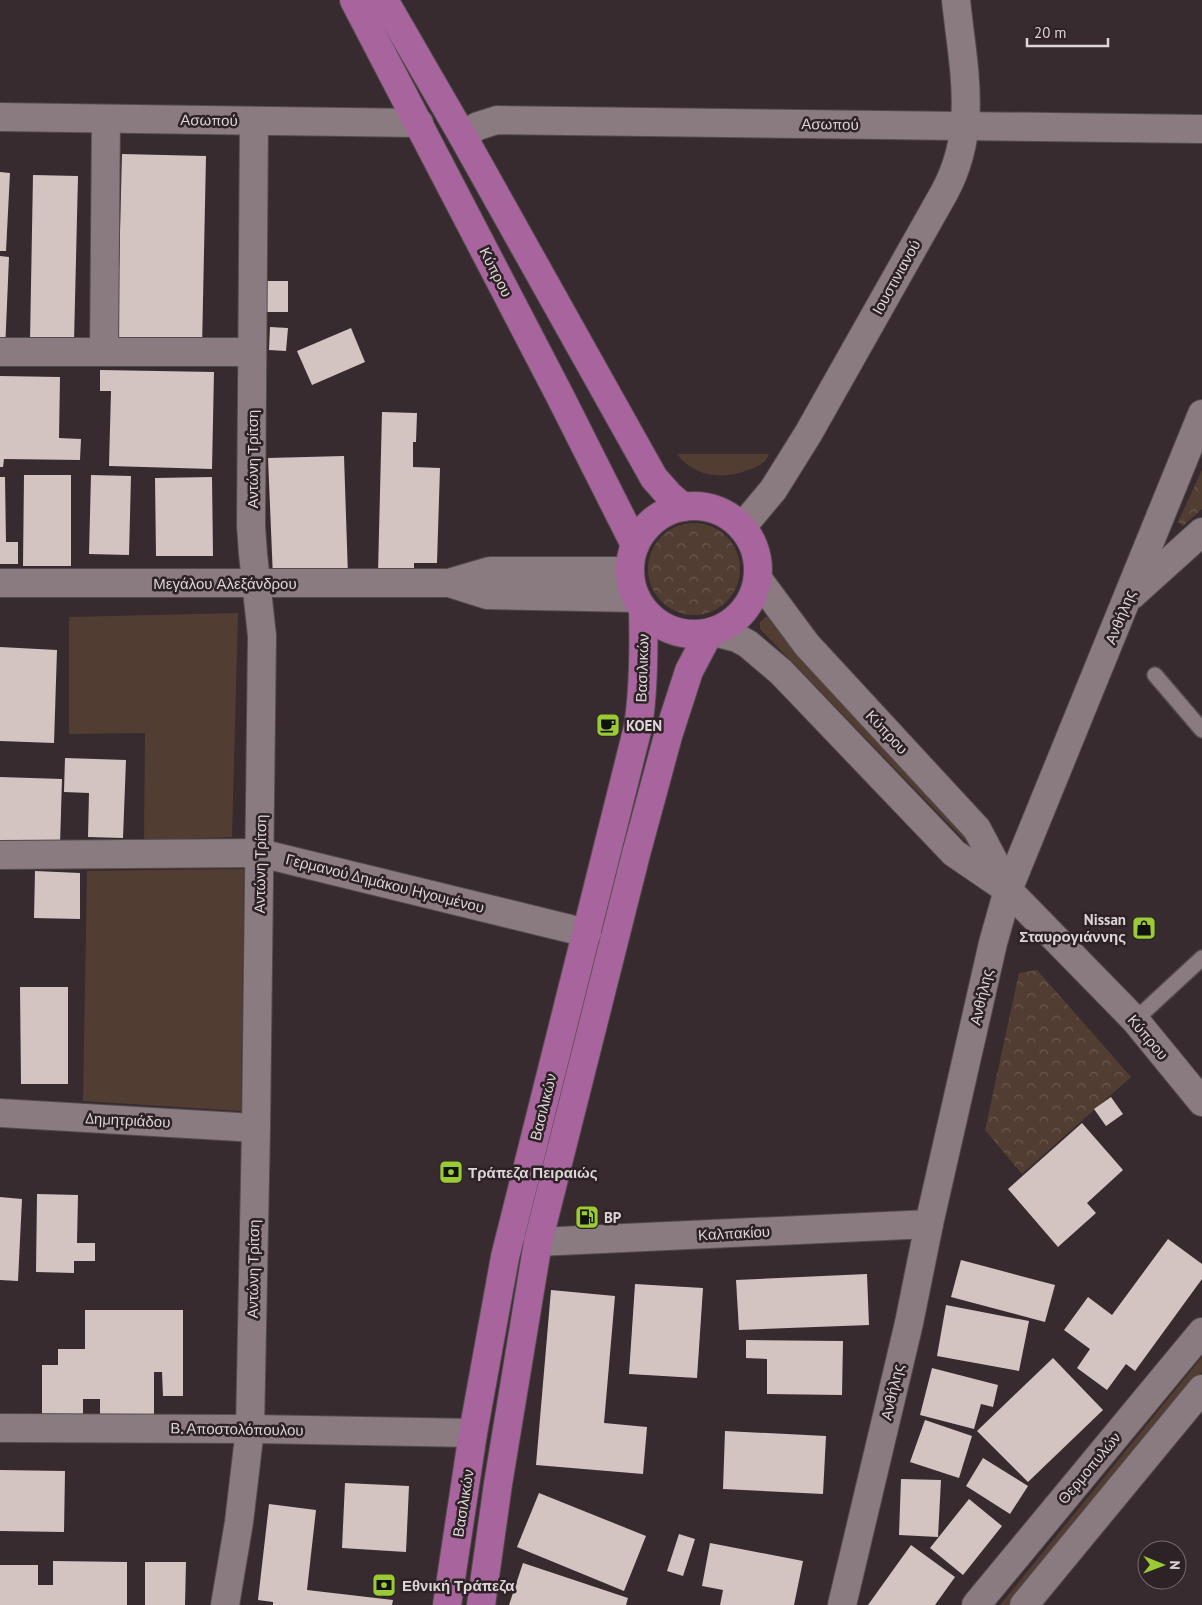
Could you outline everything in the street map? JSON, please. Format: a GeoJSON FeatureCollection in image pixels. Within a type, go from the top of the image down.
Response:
{"type":"FeatureCollection","features":[{"type":"Feature","properties":{"kind":"main road","name":"Κύπρου"},"geometry":{"type":"LineString","coordinates":[[354,0],[560,396],[634,545]]}},
{"type":"Feature","properties":{"kind":"main road"},"geometry":{"type":"LineString","coordinates":[[384,0],[462,135],[654,478],[683,507]]}},
{"type":"Feature","properties":{"kind":"main road"},"geometry":{"type":"LineString","coordinates":[[702,506],[727,515],[742,527],[755,551],[758,579],[753,597],[743,612],[729,625],[711,633],[693,635],[677,633],[655,622],[639,604],[630,581],[631,558],[634,545],[644,529],[650,522],[666,512],[683,507],[702,506]]}},
{"type":"Feature","properties":{"kind":"main road","name":"Βασιλικών"},"geometry":{"type":"LineString","coordinates":[[448,1605],[473,1433],[505,1257],[638,727],[644,659],[639,604]]}},
{"type":"Feature","properties":{"kind":"main road","name":"Βασιλικών"},"geometry":{"type":"LineString","coordinates":[[481,1605],[498,1484],[538,1242],[643,826],[668,736],[689,671],[711,633]]}},
{"type":"Feature","properties":{"kind":"street","name":"Ιουστινιανού"},"geometry":{"type":"LineString","coordinates":[[742,527],[768,497],[803,442],[944,193],[956,166],[966,126],[964,74],[956,0]]}},
{"type":"Feature","properties":{"kind":"street","name":"Ασωπού"},"geometry":{"type":"LineString","coordinates":[[0,118],[419,123]]}},
{"type":"Feature","properties":{"kind":"street"},"geometry":{"type":"LineString","coordinates":[[104,352],[106,119]]}},
{"type":"Feature","properties":{"kind":"street","name":"Ασωπού"},"geometry":{"type":"LineString","coordinates":[[462,135],[478,126],[496,120],[1202,129]]}},
{"type":"Feature","properties":{"kind":"street","name":"Αντώνη Τρίτση"},"geometry":{"type":"LineString","coordinates":[[225,1605],[239,1522],[250,1429],[256,1128],[262,636],[251,526],[254,121]]}},
{"type":"Feature","properties":{"kind":"street"},"geometry":{"type":"LineString","coordinates":[[0,352],[252,352]]}},
{"type":"Feature","properties":{"kind":"street","name":"Ανθήλης"},"geometry":{"type":"LineString","coordinates":[[842,1605],[909,1323],[929,1224],[993,943],[1008,890],[1201,422]]}},
{"type":"Feature","properties":{"kind":"street"},"geometry":{"type":"LineString","coordinates":[[1127,600],[1202,532]]}},
{"type":"Feature","properties":{"kind":"street","name":"Μεγάλου Αλεξάνδρου"},"geometry":{"type":"LineString","coordinates":[[0,583],[449,582],[490,571],[630,572]]}},
{"type":"Feature","properties":{"kind":"street","name":"Κύπρου"},"geometry":{"type":"LineString","coordinates":[[758,579],[807,644],[977,829],[1008,890]]}},
{"type":"Feature","properties":{"kind":"street","name":"Μεγάλου Αλεξάνδρου"},"geometry":{"type":"LineString","coordinates":[[449,582],[487,595],[639,604]]}},
{"type":"Feature","properties":{"kind":"street","name":"Κύπρου"},"geometry":{"type":"LineString","coordinates":[[711,633],[736,638],[764,656],[781,672],[954,853],[1008,890],[1135,1020],[1202,1102]]}},
{"type":"Feature","properties":{"kind":"street","name":"Γερμανού Δημάκου Ηγουμένου"},"geometry":{"type":"LineString","coordinates":[[0,855],[260,853],[587,933]]}},
{"type":"Feature","properties":{"kind":"street","name":"Δημητριάδου"},"geometry":{"type":"LineString","coordinates":[[0,1113],[256,1128]]}},
{"type":"Feature","properties":{"kind":"street","name":"Καλπακίου"},"geometry":{"type":"LineString","coordinates":[[538,1242],[929,1224]]}},
{"type":"Feature","properties":{"kind":"street","name":"Θερμοπυλών"},"geometry":{"type":"LineString","coordinates":[[976,1605],[1202,1332]]}},
{"type":"Feature","properties":{"kind":"street"},"geometry":{"type":"LineString","coordinates":[[1024,1605],[1202,1389]]}},
{"type":"Feature","properties":{"kind":"street","name":"Β. Αποστολόπουλου"},"geometry":{"type":"LineString","coordinates":[[0,1428],[250,1429],[473,1433]]}},
{"type":"Feature","properties":{"kind":"lane"},"geometry":{"type":"LineString","coordinates":[[1155,676],[1202,730]]}},
{"type":"Feature","properties":{"kind":"lane"},"geometry":{"type":"LineString","coordinates":[[1135,1020],[1202,958]]}},
{"type":"Feature","properties":{"kind":"green space"},"geometry":{"type":"Polygon","coordinates":[[[677,454],[769,454],[763,463],[755,468],[729,475],[719,475],[700,472],[692,468],[677,454]]]}},
{"type":"Feature","properties":{"kind":"green space"},"geometry":{"type":"Polygon","coordinates":[[[1202,470],[1202,509],[1183,526],[1178,522],[1202,470]]]}},
{"type":"Feature","properties":{"kind":"green space"},"geometry":{"type":"Polygon","coordinates":[[[694,523],[711,527],[726,537],[736,552],[740,569],[736,586],[726,601],[711,611],[694,615],[677,611],[662,601],[652,586],[648,569],[652,552],[662,537],[677,527],[694,523]]]}},
{"type":"Feature","properties":{"kind":"green space"},"geometry":{"type":"Polygon","coordinates":[[[238,613],[232,837],[144,840],[145,733],[69,734],[69,617],[238,613]]]}},
{"type":"Feature","properties":{"kind":"green space"},"geometry":{"type":"Polygon","coordinates":[[[765,617],[772,617],[978,844],[973,849],[760,629],[760,622],[765,617]]]}},
{"type":"Feature","properties":{"kind":"green space"},"geometry":{"type":"Polygon","coordinates":[[[244,869],[241,1111],[83,1101],[87,871],[244,869]]]}},
{"type":"Feature","properties":{"kind":"green space"},"geometry":{"type":"Polygon","coordinates":[[[1037,970],[1131,1077],[1022,1174],[985,1130],[1019,973],[1037,970]]]}},
{"type":"Feature","properties":{"kind":"green space"},"geometry":{"type":"Polygon","coordinates":[[[1202,1357],[1202,1372],[1011,1605],[1000,1605],[1202,1357]]]}},
{"type":"Feature","properties":{"kind":"building"},"geometry":{"type":"Polygon","coordinates":[[[122,154],[206,156],[202,348],[117,346],[122,154]]]}},
{"type":"Feature","properties":{"kind":"building"},"geometry":{"type":"Polygon","coordinates":[[[0,172],[10,173],[6,251],[0,251],[0,172]]]}},
{"type":"Feature","properties":{"kind":"building"},"geometry":{"type":"Polygon","coordinates":[[[33,175],[78,176],[74,342],[30,341],[33,175]]]}},
{"type":"Feature","properties":{"kind":"building"},"geometry":{"type":"Polygon","coordinates":[[[0,256],[9,257],[5,351],[0,351],[0,256]]]}},
{"type":"Feature","properties":{"kind":"building"},"geometry":{"type":"Polygon","coordinates":[[[267,281],[288,281],[288,312],[267,312],[267,281]]]}},
{"type":"Feature","properties":{"kind":"building"},"geometry":{"type":"Polygon","coordinates":[[[270,327],[288,328],[286,351],[269,350],[270,327]]]}},
{"type":"Feature","properties":{"kind":"building"},"geometry":{"type":"Polygon","coordinates":[[[351,328],[365,362],[312,385],[297,351],[351,328]]]}},
{"type":"Feature","properties":{"kind":"building"},"geometry":{"type":"Polygon","coordinates":[[[100,370],[214,372],[212,469],[109,466],[111,391],[100,391],[100,370]]]}},
{"type":"Feature","properties":{"kind":"building"},"geometry":{"type":"Polygon","coordinates":[[[0,376],[60,377],[59,438],[81,439],[80,460],[4,459],[3,467],[0,467],[0,376]]]}},
{"type":"Feature","properties":{"kind":"building"},"geometry":{"type":"Polygon","coordinates":[[[382,412],[417,413],[416,442],[413,442],[413,467],[440,468],[437,563],[414,563],[414,573],[378,573],[382,412]]]}},
{"type":"Feature","properties":{"kind":"building"},"geometry":{"type":"Polygon","coordinates":[[[344,456],[348,576],[273,578],[268,458],[344,456]]]}},
{"type":"Feature","properties":{"kind":"building"},"geometry":{"type":"Polygon","coordinates":[[[24,475],[71,475],[71,566],[23,566],[24,475]]]}},
{"type":"Feature","properties":{"kind":"building"},"geometry":{"type":"Polygon","coordinates":[[[91,475],[131,476],[129,555],[89,554],[91,475]]]}},
{"type":"Feature","properties":{"kind":"building"},"geometry":{"type":"Polygon","coordinates":[[[0,477],[5,477],[6,542],[18,542],[18,564],[0,564],[0,477]]]}},
{"type":"Feature","properties":{"kind":"building"},"geometry":{"type":"Polygon","coordinates":[[[212,477],[213,556],[156,556],[155,478],[212,477]]]}},
{"type":"Feature","properties":{"kind":"building"},"geometry":{"type":"Polygon","coordinates":[[[0,647],[57,650],[54,743],[0,741],[0,647]]]}},
{"type":"Feature","properties":{"kind":"building"},"geometry":{"type":"Polygon","coordinates":[[[65,758],[126,760],[123,838],[88,837],[89,793],[64,792],[65,758]]]}},
{"type":"Feature","properties":{"kind":"building"},"geometry":{"type":"Polygon","coordinates":[[[0,777],[62,779],[60,845],[0,843],[0,777]]]}},
{"type":"Feature","properties":{"kind":"building"},"geometry":{"type":"Polygon","coordinates":[[[35,871],[80,873],[80,919],[34,918],[35,871]]]}},
{"type":"Feature","properties":{"kind":"building"},"geometry":{"type":"Polygon","coordinates":[[[20,987],[68,987],[68,1084],[21,1084],[20,987]]]}},
{"type":"Feature","properties":{"kind":"building"},"geometry":{"type":"Polygon","coordinates":[[[1111,1097],[1123,1114],[1106,1126],[1094,1109],[1111,1097]]]}},
{"type":"Feature","properties":{"kind":"building"},"geometry":{"type":"Polygon","coordinates":[[[1082,1123],[1123,1170],[1087,1203],[1096,1213],[1058,1247],[1008,1189],[1082,1123]]]}},
{"type":"Feature","properties":{"kind":"building"},"geometry":{"type":"Polygon","coordinates":[[[37,1194],[78,1195],[77,1243],[95,1243],[95,1261],[74,1261],[74,1273],[36,1272],[37,1194]]]}},
{"type":"Feature","properties":{"kind":"building"},"geometry":{"type":"Polygon","coordinates":[[[0,1197],[22,1199],[18,1281],[0,1280],[0,1197]]]}},
{"type":"Feature","properties":{"kind":"building"},"geometry":{"type":"Polygon","coordinates":[[[1168,1239],[1202,1264],[1202,1279],[1135,1371],[1126,1364],[1107,1390],[1077,1368],[1090,1349],[1064,1330],[1088,1297],[1112,1315],[1168,1239]]]}},
{"type":"Feature","properties":{"kind":"building"},"geometry":{"type":"Polygon","coordinates":[[[961,1260],[1055,1285],[1045,1322],[951,1297],[961,1260]]]}},
{"type":"Feature","properties":{"kind":"building"},"geometry":{"type":"Polygon","coordinates":[[[867,1274],[869,1325],[739,1330],[736,1280],[867,1274]]]}},
{"type":"Feature","properties":{"kind":"building"},"geometry":{"type":"Polygon","coordinates":[[[635,1284],[703,1288],[697,1378],[629,1374],[635,1284]]]}},
{"type":"Feature","properties":{"kind":"building"},"geometry":{"type":"Polygon","coordinates":[[[551,1290],[615,1296],[604,1423],[647,1427],[643,1474],[536,1465],[551,1290]]]}},
{"type":"Feature","properties":{"kind":"building"},"geometry":{"type":"Polygon","coordinates":[[[946,1305],[1029,1321],[1019,1371],[937,1356],[946,1305]]]}},
{"type":"Feature","properties":{"kind":"building"},"geometry":{"type":"Polygon","coordinates":[[[85,1310],[183,1310],[183,1396],[163,1396],[162,1372],[154,1372],[154,1425],[100,1426],[100,1399],[83,1399],[83,1414],[42,1415],[42,1365],[58,1365],[58,1349],[85,1349],[85,1310]]]}},
{"type":"Feature","properties":{"kind":"building"},"geometry":{"type":"Polygon","coordinates":[[[746,1340],[843,1341],[842,1395],[767,1394],[767,1359],[746,1358],[746,1340]]]}},
{"type":"Feature","properties":{"kind":"building"},"geometry":{"type":"Polygon","coordinates":[[[1053,1358],[1103,1410],[1028,1482],[977,1431],[1053,1358]]]}},
{"type":"Feature","properties":{"kind":"building"},"geometry":{"type":"Polygon","coordinates":[[[932,1368],[998,1385],[993,1407],[981,1404],[974,1429],[920,1415],[932,1368]]]}},
{"type":"Feature","properties":{"kind":"building"},"geometry":{"type":"Polygon","coordinates":[[[925,1420],[972,1436],[959,1478],[910,1462],[925,1420]]]}},
{"type":"Feature","properties":{"kind":"building"},"geometry":{"type":"Polygon","coordinates":[[[725,1431],[826,1436],[823,1494],[723,1489],[725,1431]]]}},
{"type":"Feature","properties":{"kind":"building"},"geometry":{"type":"Polygon","coordinates":[[[983,1458],[1028,1486],[1010,1514],[966,1486],[983,1458]]]}},
{"type":"Feature","properties":{"kind":"building"},"geometry":{"type":"Polygon","coordinates":[[[0,1470],[65,1471],[64,1532],[0,1531],[0,1470]]]}},
{"type":"Feature","properties":{"kind":"building"},"geometry":{"type":"Polygon","coordinates":[[[901,1479],[941,1480],[938,1537],[899,1535],[901,1479]]]}},
{"type":"Feature","properties":{"kind":"building"},"geometry":{"type":"Polygon","coordinates":[[[345,1483],[409,1486],[406,1552],[342,1548],[345,1483]]]}},
{"type":"Feature","properties":{"kind":"building"},"geometry":{"type":"Polygon","coordinates":[[[539,1493],[646,1536],[624,1591],[517,1547],[539,1493]]]}},
{"type":"Feature","properties":{"kind":"building"},"geometry":{"type":"Polygon","coordinates":[[[969,1499],[1002,1526],[963,1575],[930,1548],[969,1499]]]}},
{"type":"Feature","properties":{"kind":"building"},"geometry":{"type":"Polygon","coordinates":[[[269,1504],[316,1510],[307,1590],[393,1600],[392,1605],[273,1605],[273,1602],[258,1600],[269,1504]]]}},
{"type":"Feature","properties":{"kind":"building"},"geometry":{"type":"Polygon","coordinates":[[[679,1534],[695,1539],[683,1576],[667,1571],[679,1534]]]}},
{"type":"Feature","properties":{"kind":"building"},"geometry":{"type":"Polygon","coordinates":[[[710,1543],[803,1561],[794,1605],[720,1605],[723,1590],[702,1586],[710,1543]]]}},
{"type":"Feature","properties":{"kind":"building"},"geometry":{"type":"Polygon","coordinates":[[[911,1545],[955,1577],[935,1605],[868,1605],[911,1545]]]}},
{"type":"Feature","properties":{"kind":"building"},"geometry":{"type":"Polygon","coordinates":[[[53,1561],[127,1562],[127,1605],[0,1605],[0,1565],[38,1565],[38,1585],[53,1585],[53,1561]]]}},
{"type":"Feature","properties":{"kind":"building"},"geometry":{"type":"Polygon","coordinates":[[[145,1562],[186,1562],[185,1605],[145,1605],[145,1562]]]}},
{"type":"Feature","properties":{"kind":"building"},"geometry":{"type":"Polygon","coordinates":[[[523,1563],[628,1598],[626,1605],[509,1605],[523,1563]]]}},
{"type":"Feature","properties":{"kind":"place","name":"KOEN"},"geometry":{"type":"Point","coordinates":[608,725]}},
{"type":"Feature","properties":{"kind":"place","name":"Nissan Σταυρογιάννης"},"geometry":{"type":"Point","coordinates":[1144,928]}},
{"type":"Feature","properties":{"kind":"place","name":"Τράπεζα Πειραιώς"},"geometry":{"type":"Point","coordinates":[451,1172]}},
{"type":"Feature","properties":{"kind":"place","name":"BP"},"geometry":{"type":"Point","coordinates":[587,1217]}},
{"type":"Feature","properties":{"kind":"place","name":"Εθνική Τράπεζα"},"geometry":{"type":"Point","coordinates":[384,1585]}}]}
